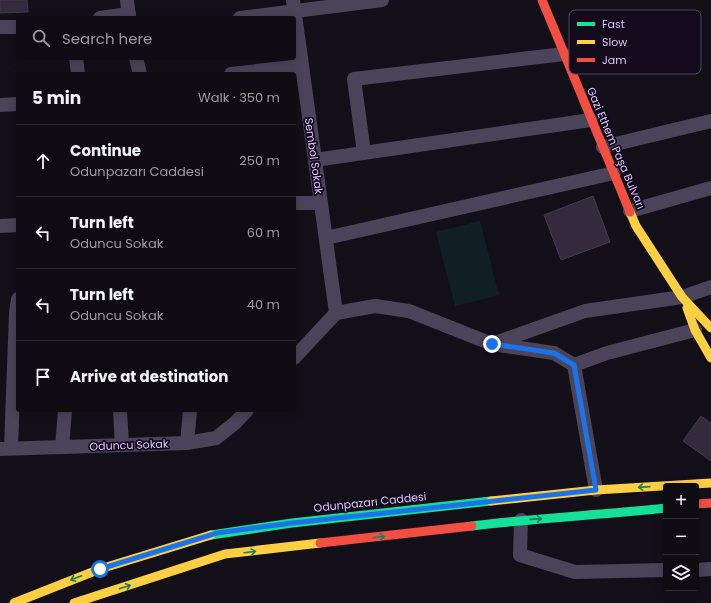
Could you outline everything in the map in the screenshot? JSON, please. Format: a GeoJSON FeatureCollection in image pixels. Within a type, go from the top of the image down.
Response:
{"type":"FeatureCollection","features":[{"type":"Feature","properties":{"kind":"main road","name":"Gazi Ethem Paşa Bulvarı"},"geometry":{"type":"LineString","coordinates":[[542,0],[569,66]]}},
{"type":"Feature","properties":{"kind":"main road","name":"Gazi Ethem Paşa Bulvarı"},"geometry":{"type":"LineString","coordinates":[[572,74],[636,226],[682,297],[711,328]]}},
{"type":"Feature","properties":{"kind":"main road","name":"Gazi Ethem Paşa Bulvarı"},"geometry":{"type":"LineString","coordinates":[[682,297],[695,330],[711,358]]}},
{"type":"Feature","properties":{"kind":"main road","name":"Odunpazarı Caddesi"},"geometry":{"type":"LineString","coordinates":[[14,603],[100,569],[217,533],[292,523],[596,490],[711,483]]}},
{"type":"Feature","properties":{"kind":"main road"},"geometry":{"type":"LineString","coordinates":[[699,504],[711,503]]}},
{"type":"Feature","properties":{"kind":"main road"},"geometry":{"type":"LineString","coordinates":[[74,603],[226,554],[520,520],[600,515],[663,508]]}},
{"type":"Feature","properties":{"kind":"main road"},"geometry":{"type":"LineString","coordinates":[[41,592],[43,603]]}},
{"type":"Feature","properties":{"kind":"street"},"geometry":{"type":"LineString","coordinates":[[127,0],[129,16]]}},
{"type":"Feature","properties":{"kind":"street"},"geometry":{"type":"LineString","coordinates":[[249,16],[293,6],[382,0]]}},
{"type":"Feature","properties":{"kind":"street","name":"Sembol Sokak"},"geometry":{"type":"LineString","coordinates":[[293,6],[294,16]]}},
{"type":"Feature","properties":{"kind":"street","name":"Sembol Sokak"},"geometry":{"type":"LineString","coordinates":[[296,26],[336,313]]}},
{"type":"Feature","properties":{"kind":"street"},"geometry":{"type":"LineString","coordinates":[[0,27],[16,27]]}},
{"type":"Feature","properties":{"kind":"street"},"geometry":{"type":"LineString","coordinates":[[364,153],[354,79],[564,54]]}},
{"type":"Feature","properties":{"kind":"street"},"geometry":{"type":"LineString","coordinates":[[76,60],[78,72]]}},
{"type":"Feature","properties":{"kind":"street"},"geometry":{"type":"LineString","coordinates":[[136,60],[140,72]]}},
{"type":"Feature","properties":{"kind":"street"},"geometry":{"type":"LineString","coordinates":[[249,72],[302,66]]}},
{"type":"Feature","properties":{"kind":"street"},"geometry":{"type":"LineString","coordinates":[[0,104],[16,104]]}},
{"type":"Feature","properties":{"kind":"street"},"geometry":{"type":"LineString","coordinates":[[315,160],[591,120]]}},
{"type":"Feature","properties":{"kind":"street"},"geometry":{"type":"LineString","coordinates":[[603,147],[711,121]]}},
{"type":"Feature","properties":{"kind":"street"},"geometry":{"type":"LineString","coordinates":[[326,238],[614,173]]}},
{"type":"Feature","properties":{"kind":"street"},"geometry":{"type":"LineString","coordinates":[[630,211],[711,188]]}},
{"type":"Feature","properties":{"kind":"street"},"geometry":{"type":"LineString","coordinates":[[296,204],[321,203]]}},
{"type":"Feature","properties":{"kind":"street"},"geometry":{"type":"LineString","coordinates":[[0,226],[16,225]]}},
{"type":"Feature","properties":{"kind":"street"},"geometry":{"type":"LineString","coordinates":[[492,344],[585,311],[682,297],[711,287]]}},
{"type":"Feature","properties":{"kind":"street"},"geometry":{"type":"LineString","coordinates":[[296,356],[336,313],[375,306],[409,311],[492,344],[554,353],[574,365],[596,490]]}},
{"type":"Feature","properties":{"kind":"street"},"geometry":{"type":"LineString","coordinates":[[6,449],[16,313]]}},
{"type":"Feature","properties":{"kind":"street"},"geometry":{"type":"LineString","coordinates":[[574,365],[607,353],[695,330]]}},
{"type":"Feature","properties":{"kind":"street"},"geometry":{"type":"LineString","coordinates":[[62,447],[65,412]]}},
{"type":"Feature","properties":{"kind":"street"},"geometry":{"type":"LineString","coordinates":[[120,412],[122,445]]}},
{"type":"Feature","properties":{"kind":"street"},"geometry":{"type":"LineString","coordinates":[[187,443],[190,412]]}},
{"type":"Feature","properties":{"kind":"street","name":"Oduncu Sokak"},"geometry":{"type":"LineString","coordinates":[[6,449],[187,443],[216,438],[245,412]]}},
{"type":"Feature","properties":{"kind":"street"},"geometry":{"type":"LineString","coordinates":[[520,520],[520,555],[575,572],[663,570]]}},
{"type":"Feature","properties":{"kind":"street"},"geometry":{"type":"LineString","coordinates":[[699,570],[711,569]]}},
{"type":"Feature","properties":{"kind":"shaded area"},"geometry":{"type":"Polygon","coordinates":[[[480,221],[499,295],[455,306],[436,232],[480,221]]]}},
{"type":"Feature","properties":{"kind":"building"},"geometry":{"type":"Polygon","coordinates":[[[0,0],[27,0],[28,12],[0,13],[0,0]]]}},
{"type":"Feature","properties":{"kind":"building"},"geometry":{"type":"Polygon","coordinates":[[[593,196],[610,242],[561,260],[544,215],[593,196]]]}},
{"type":"Feature","properties":{"kind":"building"},"geometry":{"type":"Polygon","coordinates":[[[701,416],[711,423],[711,461],[683,441],[701,416]]]}},
{"type":"Feature","properties":{"kind":"traffic: fast"},"geometry":{"type":"LineString","coordinates":[[211,535],[292,523],[491,501]]}},
{"type":"Feature","properties":{"kind":"traffic: fast"},"geometry":{"type":"LineString","coordinates":[[472,526],[663,508]]}},
{"type":"Feature","properties":{"kind":"traffic: slow"},"geometry":{"type":"LineString","coordinates":[[630,212],[636,226],[682,297],[711,328]]}},
{"type":"Feature","properties":{"kind":"traffic: slow"},"geometry":{"type":"LineString","coordinates":[[687,308],[695,330],[711,358]]}},
{"type":"Feature","properties":{"kind":"traffic: slow"},"geometry":{"type":"LineString","coordinates":[[491,501],[596,490],[711,483]]}},
{"type":"Feature","properties":{"kind":"traffic: slow"},"geometry":{"type":"LineString","coordinates":[[14,603],[100,569],[211,535]]}},
{"type":"Feature","properties":{"kind":"traffic: slow"},"geometry":{"type":"LineString","coordinates":[[74,603],[225,554],[320,543]]}},
{"type":"Feature","properties":{"kind":"traffic: jam"},"geometry":{"type":"LineString","coordinates":[[542,0],[569,65]]}},
{"type":"Feature","properties":{"kind":"traffic: jam"},"geometry":{"type":"LineString","coordinates":[[573,74],[630,212]]}},
{"type":"Feature","properties":{"kind":"traffic: jam"},"geometry":{"type":"LineString","coordinates":[[699,504],[711,503]]}},
{"type":"Feature","properties":{"kind":"traffic: jam"},"geometry":{"type":"LineString","coordinates":[[320,543],[472,526]]}},
{"type":"Feature","properties":{"kind":"route"},"geometry":{"type":"LineString","coordinates":[[100,569],[217,533],[292,523],[596,490],[574,365],[554,353],[492,344]]}}]}
